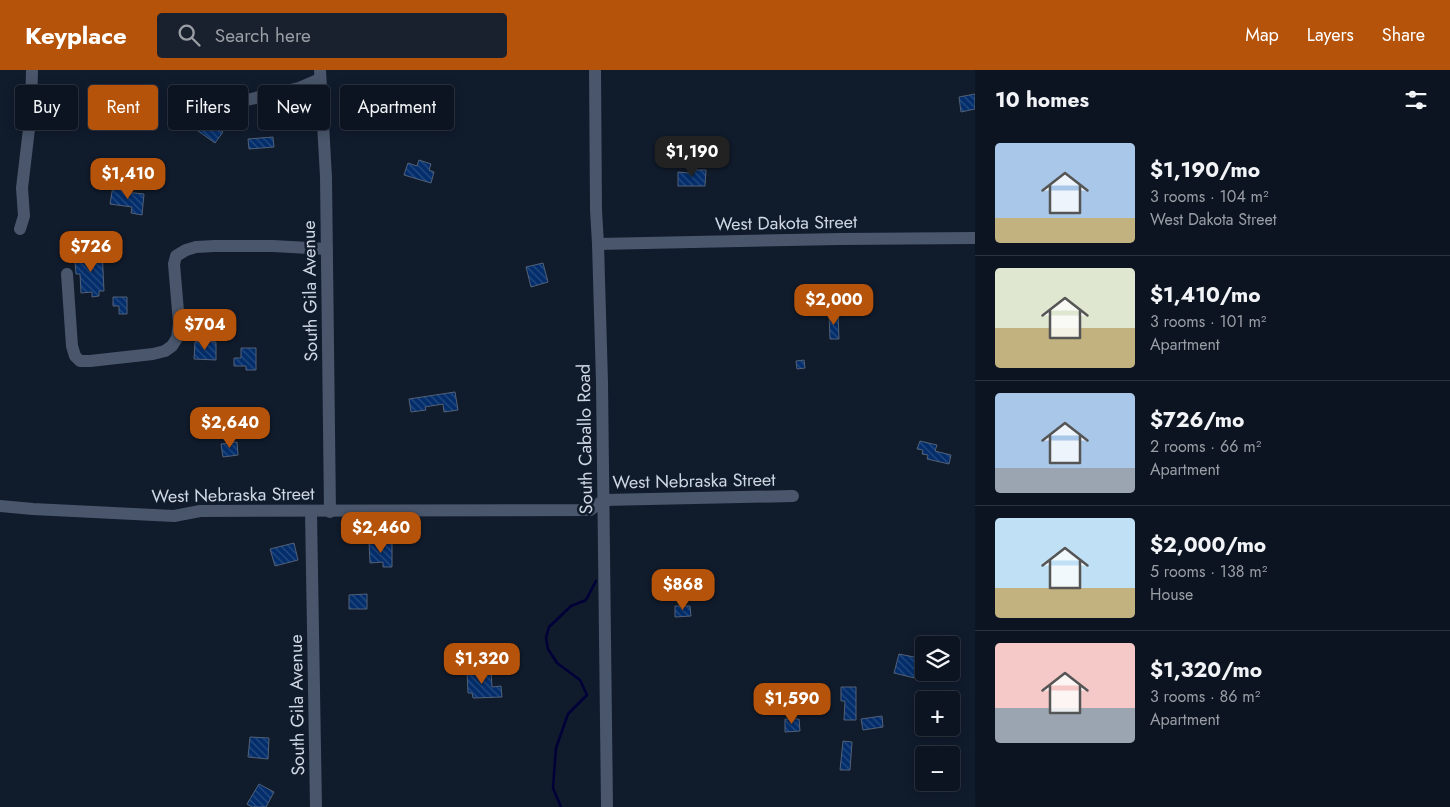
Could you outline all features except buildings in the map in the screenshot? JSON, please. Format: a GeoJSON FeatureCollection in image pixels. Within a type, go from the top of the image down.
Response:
{"type":"FeatureCollection","features":[{"type":"Feature","properties":{"kind":"street"},"geometry":{"type":"LineString","coordinates":[[20,229],[24,216],[22,188],[31,112],[32,70]]}},
{"type":"Feature","properties":{"kind":"street","name":"South Caballo Road"},"geometry":{"type":"LineString","coordinates":[[595,70],[596,210],[604,500],[606,807]]}},
{"type":"Feature","properties":{"kind":"street"},"geometry":{"type":"LineString","coordinates":[[248,100],[299,88],[320,74]]}},
{"type":"Feature","properties":{"kind":"street","name":"South Gila Avenue"},"geometry":{"type":"LineString","coordinates":[[320,74],[326,177],[330,512]]}},
{"type":"Feature","properties":{"kind":"street","name":"West Dakota Street"},"geometry":{"type":"LineString","coordinates":[[598,244],[975,238]]}},
{"type":"Feature","properties":{"kind":"street"},"geometry":{"type":"LineString","coordinates":[[67,274],[72,346],[75,356],[80,361],[99,360],[153,354],[165,351],[172,346],[177,338],[180,323],[174,264],[176,256],[186,250],[196,247],[224,246],[327,248]]}},
{"type":"Feature","properties":{"kind":"street","name":"West Nebraska Street"},"geometry":{"type":"LineString","coordinates":[[0,506],[174,516],[200,511],[590,510],[604,500],[793,496]]}},
{"type":"Feature","properties":{"kind":"street","name":"South Gila Avenue"},"geometry":{"type":"LineString","coordinates":[[311,512],[316,807]]}},
{"type":"Feature","properties":{"kind":"waterway"},"geometry":{"type":"LineString","coordinates":[[561,807],[553,788],[556,748],[568,714],[587,695],[580,680],[557,663],[548,649],[546,638],[549,627],[571,606],[586,600],[596,581]]}}]}
